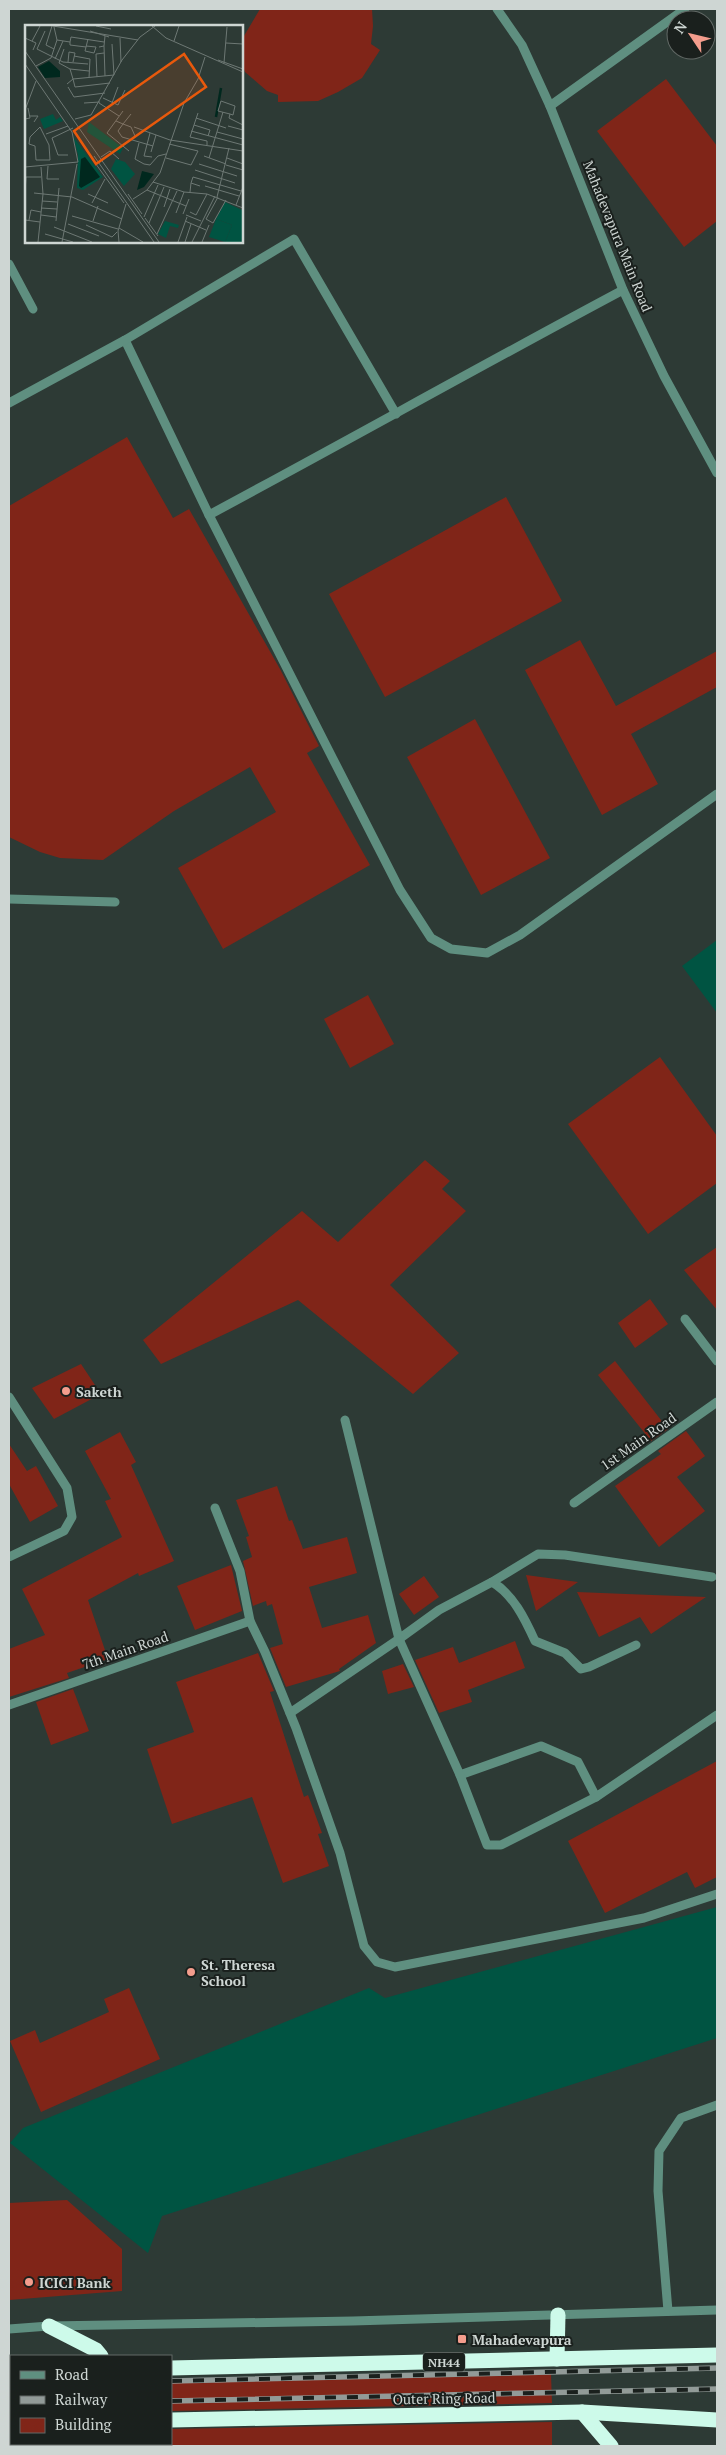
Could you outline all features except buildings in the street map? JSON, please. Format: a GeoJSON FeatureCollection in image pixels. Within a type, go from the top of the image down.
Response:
{"type":"FeatureCollection","features":[{"type":"Feature","properties":{"kind":"highway"},"geometry":{"type":"LineString","coordinates":[[557,2359],[558,2316]]}},
{"type":"Feature","properties":{"kind":"highway"},"geometry":{"type":"LineString","coordinates":[[49,2326],[96,2350],[100,2355]]}},
{"type":"Feature","properties":{"kind":"highway","name":"NH44"},"geometry":{"type":"LineString","coordinates":[[172,2368],[717,2355]]}},
{"type":"Feature","properties":{"kind":"highway"},"geometry":{"type":"LineString","coordinates":[[582,2412],[612,2446]]}},
{"type":"Feature","properties":{"kind":"highway","name":"Outer Ring Road"},"geometry":{"type":"LineString","coordinates":[[172,2420],[582,2412],[717,2420]]}},
{"type":"Feature","properties":{"kind":"street","name":"Mahadevapura Main Road"},"geometry":{"type":"LineString","coordinates":[[497,9],[522,45],[550,106],[622,290],[664,376],[717,473]]}},
{"type":"Feature","properties":{"kind":"street"},"geometry":{"type":"LineString","coordinates":[[550,106],[685,9]]}},
{"type":"Feature","properties":{"kind":"street"},"geometry":{"type":"LineString","coordinates":[[9,403],[125,340],[294,239],[396,414]]}},
{"type":"Feature","properties":{"kind":"street"},"geometry":{"type":"LineString","coordinates":[[9,264],[33,308]]}},
{"type":"Feature","properties":{"kind":"street"},"geometry":{"type":"LineString","coordinates":[[209,516],[396,414],[472,370],[622,290]]}},
{"type":"Feature","properties":{"kind":"street"},"geometry":{"type":"LineString","coordinates":[[125,340],[209,516],[400,890],[431,938],[451,949],[487,953],[520,935],[717,794]]}},
{"type":"Feature","properties":{"kind":"street"},"geometry":{"type":"LineString","coordinates":[[9,899],[115,902]]}},
{"type":"Feature","properties":{"kind":"street"},"geometry":{"type":"LineString","coordinates":[[685,1319],[717,1360]]}},
{"type":"Feature","properties":{"kind":"street"},"geometry":{"type":"LineString","coordinates":[[9,1397],[67,1488],[72,1517],[64,1531],[9,1557]]}},
{"type":"Feature","properties":{"kind":"street","name":"1st Main Road"},"geometry":{"type":"LineString","coordinates":[[574,1503],[717,1402]]}},
{"type":"Feature","properties":{"kind":"street"},"geometry":{"type":"LineString","coordinates":[[345,1420],[399,1639],[460,1775],[487,1845],[501,1845],[596,1797],[717,1715]]}},
{"type":"Feature","properties":{"kind":"street"},"geometry":{"type":"LineString","coordinates":[[215,1508],[240,1570],[250,1621],[290,1713],[340,1853],[364,1946],[377,1962],[395,1967],[644,1918],[717,1894]]}},
{"type":"Feature","properties":{"kind":"street"},"geometry":{"type":"LineString","coordinates":[[290,1713],[439,1610],[492,1582],[538,1554],[565,1555],[712,1577]]}},
{"type":"Feature","properties":{"kind":"street"},"geometry":{"type":"LineString","coordinates":[[492,1582],[504,1588],[525,1620],[535,1641],[564,1653],[581,1669],[636,1645]]}},
{"type":"Feature","properties":{"kind":"street","name":"7th Main Road"},"geometry":{"type":"LineString","coordinates":[[9,1705],[250,1621]]}},
{"type":"Feature","properties":{"kind":"street"},"geometry":{"type":"LineString","coordinates":[[460,1775],[541,1746],[578,1762],[596,1797]]}},
{"type":"Feature","properties":{"kind":"street"},"geometry":{"type":"LineString","coordinates":[[668,2311],[658,2191],[660,2151],[681,2118],[717,2105]]}},
{"type":"Feature","properties":{"kind":"street"},"geometry":{"type":"LineString","coordinates":[[9,2329],[49,2326],[343,2322],[717,2310]]}},
{"type":"Feature","properties":{"kind":"green space"},"geometry":{"type":"Polygon","coordinates":[[[717,940],[717,1013],[682,966],[717,940]]]}},
{"type":"Feature","properties":{"kind":"green space"},"geometry":{"type":"Polygon","coordinates":[[[717,1907],[717,2038],[162,2216],[148,2253],[10,2143],[23,2128],[369,1988],[385,1998],[717,1907]]]}},
{"type":"Feature","properties":{"kind":"railway"},"geometry":{"type":"LineString","coordinates":[[172,2381],[717,2368]]}},
{"type":"Feature","properties":{"kind":"railway"},"geometry":{"type":"LineString","coordinates":[[172,2401],[717,2389]]}},
{"type":"Feature","properties":{"kind":"place","name":"Saketh"},"geometry":{"type":"Point","coordinates":[66,1391]}},
{"type":"Feature","properties":{"kind":"place","name":"St. Theresa School"},"geometry":{"type":"Point","coordinates":[191,1972]}},
{"type":"Feature","properties":{"kind":"place","name":"ICICI Bank"},"geometry":{"type":"Point","coordinates":[29,2282]}},
{"type":"Feature","properties":{"kind":"place","name":"Mahadevapura"},"geometry":{"type":"Point","coordinates":[462,2339]}}]}
